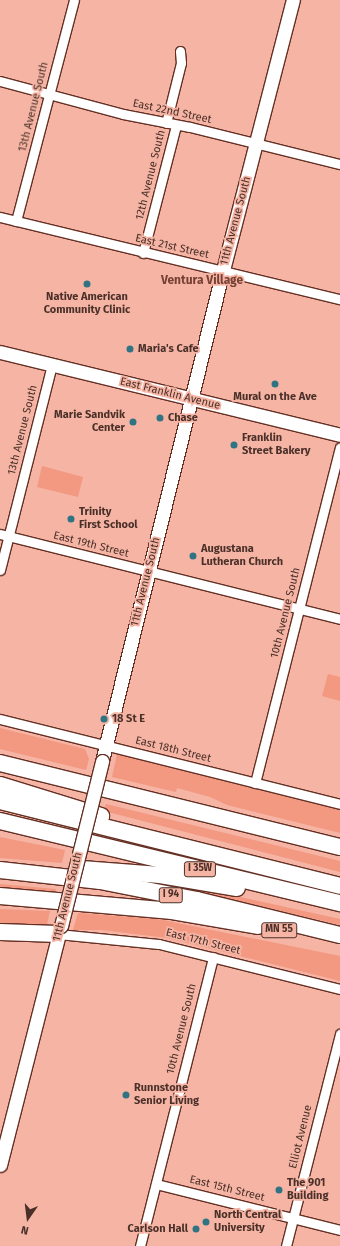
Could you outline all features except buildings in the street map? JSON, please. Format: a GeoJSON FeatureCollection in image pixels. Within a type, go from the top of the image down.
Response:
{"type":"FeatureCollection","features":[{"type":"Feature","properties":{"kind":"highway"},"geometry":{"type":"LineString","coordinates":[[0,763],[340,847]]}},
{"type":"Feature","properties":{"kind":"highway"},"geometry":{"type":"LineString","coordinates":[[0,785],[114,820],[151,839]]}},
{"type":"Feature","properties":{"kind":"highway","name":"I 35W"},"geometry":{"type":"LineString","coordinates":[[0,801],[340,886]]}},
{"type":"Feature","properties":{"kind":"highway","name":"I 35W"},"geometry":{"type":"LineString","coordinates":[[0,821],[340,903]]}},
{"type":"Feature","properties":{"kind":"highway"},"geometry":{"type":"LineString","coordinates":[[0,825],[60,835]]}},
{"type":"Feature","properties":{"kind":"highway"},"geometry":{"type":"LineString","coordinates":[[0,865],[114,870],[170,876],[340,909]]}},
{"type":"Feature","properties":{"kind":"highway","name":"I 94"},"geometry":{"type":"LineString","coordinates":[[0,870],[107,882],[209,903],[340,935]]}},
{"type":"Feature","properties":{"kind":"highway","name":"MN 55"},"geometry":{"type":"LineString","coordinates":[[0,896],[113,904],[210,916],[340,942]]}},
{"type":"Feature","properties":{"kind":"highway"},"geometry":{"type":"LineString","coordinates":[[0,901],[113,904]]}},
{"type":"Feature","properties":{"kind":"highway"},"geometry":{"type":"LineString","coordinates":[[0,932],[60,930]]}},
{"type":"Feature","properties":{"kind":"street","name":"13th Avenue South"},"geometry":{"type":"LineString","coordinates":[[16,221],[74,0]]}},
{"type":"Feature","properties":{"kind":"street","name":"11th Avenue South"},"geometry":{"type":"LineString","coordinates":[[0,1165],[2,1147],[60,930],[223,270],[257,144],[293,0]]}},
{"type":"Feature","properties":{"kind":"street","name":"12th Avenue South"},"geometry":{"type":"LineString","coordinates":[[166,123],[181,63],[180,51]]}},
{"type":"Feature","properties":{"kind":"street","name":"East 22nd Street"},"geometry":{"type":"LineString","coordinates":[[0,81],[49,95],[340,164]]}},
{"type":"Feature","properties":{"kind":"street","name":"12th Avenue South"},"geometry":{"type":"LineString","coordinates":[[143,253],[176,125]]}},
{"type":"Feature","properties":{"kind":"street","name":"East 21st Street"},"geometry":{"type":"LineString","coordinates":[[0,217],[143,253],[223,270],[340,299]]}},
{"type":"Feature","properties":{"kind":"street","name":"East Franklin Avenue"},"geometry":{"type":"LineString","coordinates":[[0,352],[340,434]]}},
{"type":"Feature","properties":{"kind":"street","name":"13th Avenue South"},"geometry":{"type":"LineString","coordinates":[[0,570],[4,535],[52,365]]}},
{"type":"Feature","properties":{"kind":"street"},"geometry":{"type":"LineString","coordinates":[[340,434],[340,444]]}},
{"type":"Feature","properties":{"kind":"street","name":"10th Avenue South"},"geometry":{"type":"LineString","coordinates":[[255,783],[340,448]]}},
{"type":"Feature","properties":{"kind":"street","name":"East 19th Street"},"geometry":{"type":"LineString","coordinates":[[4,535],[340,619]]}},
{"type":"Feature","properties":{"kind":"street","name":"East 18th Street"},"geometry":{"type":"LineString","coordinates":[[0,719],[340,804]]}},
{"type":"Feature","properties":{"kind":"street","name":"East 17th Street"},"geometry":{"type":"LineString","coordinates":[[60,930],[159,944],[340,989]]}},
{"type":"Feature","properties":{"kind":"street","name":"10th Avenue South"},"geometry":{"type":"LineString","coordinates":[[140,1246],[213,957]]}},
{"type":"Feature","properties":{"kind":"street","name":"Elliot Avenue"},"geometry":{"type":"LineString","coordinates":[[286,1246],[340,1034]]}},
{"type":"Feature","properties":{"kind":"street","name":"East 15th Street"},"geometry":{"type":"LineString","coordinates":[[156,1184],[340,1230]]}},
{"type":"Feature","properties":{"kind":"shaded area"},"geometry":{"type":"Polygon","coordinates":[[[42,466],[83,477],[78,497],[37,487],[42,466]]]}},
{"type":"Feature","properties":{"kind":"shaded area"},"geometry":{"type":"Polygon","coordinates":[[[328,674],[340,677],[340,701],[322,696],[328,674]]]}},
{"type":"Feature","properties":{"kind":"shaded area"},"geometry":{"type":"Polygon","coordinates":[[[0,728],[85,749],[89,759],[86,770],[0,749],[0,728]]]}},
{"type":"Feature","properties":{"kind":"shaded area"},"geometry":{"type":"Polygon","coordinates":[[[117,754],[340,810],[340,833],[227,805],[210,797],[177,788],[176,792],[112,777],[117,754]]]}},
{"type":"Feature","properties":{"kind":"shaded area"},"geometry":{"type":"Polygon","coordinates":[[[106,804],[340,861],[340,872],[104,811],[106,804]]]}},
{"type":"Feature","properties":{"kind":"shaded area"},"geometry":{"type":"Polygon","coordinates":[[[0,837],[65,850],[62,863],[0,858],[0,837]]]}},
{"type":"Feature","properties":{"kind":"shaded area"},"geometry":{"type":"Polygon","coordinates":[[[0,884],[56,889],[54,897],[0,892],[0,884]]]}},
{"type":"Feature","properties":{"kind":"shaded area"},"geometry":{"type":"Polygon","coordinates":[[[182,884],[340,919],[340,925],[181,887],[182,884]]]}},
{"type":"Feature","properties":{"kind":"shaded area"},"geometry":{"type":"Polygon","coordinates":[[[0,909],[50,911],[46,929],[0,926],[0,909]]]}},
{"type":"Feature","properties":{"kind":"shaded area"},"geometry":{"type":"Polygon","coordinates":[[[78,913],[158,919],[340,956],[340,981],[167,938],[102,930],[73,930],[78,913]]]}},
{"type":"Feature","properties":{"kind":"place","name":"Native American Community Clinic"},"geometry":{"type":"Point","coordinates":[87,284]}},
{"type":"Feature","properties":{"kind":"place","name":"Maria's Cafe"},"geometry":{"type":"Point","coordinates":[130,349]}},
{"type":"Feature","properties":{"kind":"place","name":"Mural on the Ave"},"geometry":{"type":"Point","coordinates":[275,384]}},
{"type":"Feature","properties":{"kind":"place","name":"Chase"},"geometry":{"type":"Point","coordinates":[160,418]}},
{"type":"Feature","properties":{"kind":"place","name":"Marie Sandvik Center"},"geometry":{"type":"Point","coordinates":[133,422]}},
{"type":"Feature","properties":{"kind":"place","name":"Franklin Street Bakery"},"geometry":{"type":"Point","coordinates":[234,445]}},
{"type":"Feature","properties":{"kind":"place","name":"Trinity First School"},"geometry":{"type":"Point","coordinates":[71,519]}},
{"type":"Feature","properties":{"kind":"place","name":"Augustana Lutheran Church"},"geometry":{"type":"Point","coordinates":[193,556]}},
{"type":"Feature","properties":{"kind":"place","name":"18 St E"},"geometry":{"type":"Point","coordinates":[104,719]}},
{"type":"Feature","properties":{"kind":"place","name":"Runnstone Senior Living"},"geometry":{"type":"Point","coordinates":[126,1095]}},
{"type":"Feature","properties":{"kind":"place","name":"The 901 Building"},"geometry":{"type":"Point","coordinates":[279,1190]}},
{"type":"Feature","properties":{"kind":"place","name":"North Central University"},"geometry":{"type":"Point","coordinates":[206,1222]}},
{"type":"Feature","properties":{"kind":"place","name":"Carlson Hall"},"geometry":{"type":"Point","coordinates":[196,1229]}},
{"type":"Feature","properties":{"kind":"district","name":"Ventura Village"},"geometry":{"type":"Point","coordinates":[202,281]}}]}
